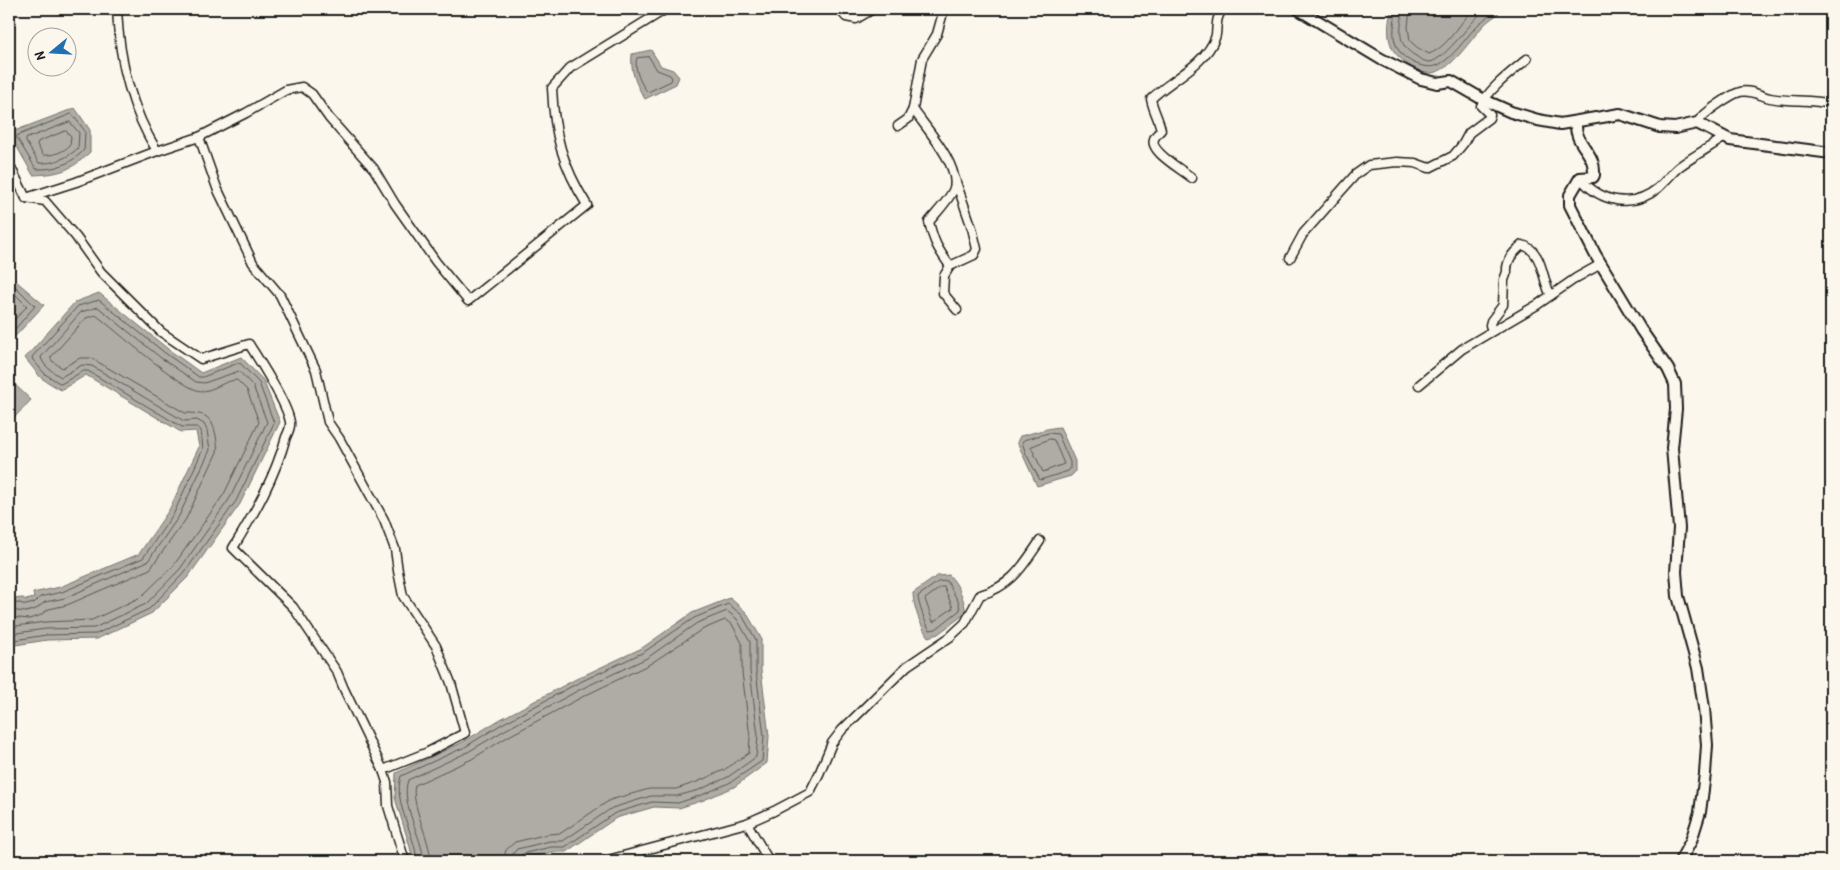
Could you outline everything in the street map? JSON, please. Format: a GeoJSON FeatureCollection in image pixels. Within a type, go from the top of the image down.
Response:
{"type":"FeatureCollection","features":[{"type":"Feature","properties":{"kind":"street"},"geometry":{"type":"LineString","coordinates":[[117,9],[118,32],[124,72],[146,129],[157,151]]}},
{"type":"Feature","properties":{"kind":"street"},"geometry":{"type":"LineString","coordinates":[[26,198],[76,182],[199,137],[246,114],[286,90],[302,87],[312,94],[329,118],[374,170],[400,212],[468,302],[587,205],[571,178],[561,152],[553,115],[552,88],[570,68],[666,9]]}},
{"type":"Feature","properties":{"kind":"street"},"geometry":{"type":"LineString","coordinates":[[840,9],[846,17],[856,19],[873,9]]}},
{"type":"Feature","properties":{"kind":"street"},"geometry":{"type":"LineString","coordinates":[[898,126],[908,119],[913,110],[922,59],[936,34],[944,9]]}},
{"type":"Feature","properties":{"kind":"street"},"geometry":{"type":"LineString","coordinates":[[1192,178],[1157,152],[1153,143],[1154,138],[1161,130],[1151,99],[1162,87],[1187,70],[1210,46],[1216,38],[1217,22],[1222,9]]}},
{"type":"Feature","properties":{"kind":"street"},"geometry":{"type":"LineString","coordinates":[[1298,9],[1381,59],[1421,79],[1437,83],[1451,81],[1484,100],[1511,112],[1538,120],[1560,124],[1620,114],[1660,127],[1675,128],[1697,123],[1730,140],[1831,153]]}},
{"type":"Feature","properties":{"kind":"street"},"geometry":{"type":"LineString","coordinates":[[1290,258],[1303,234],[1356,174],[1370,165],[1398,162],[1415,163],[1428,168],[1453,156],[1469,133],[1489,118],[1490,115],[1481,106],[1484,100],[1527,59]]}},
{"type":"Feature","properties":{"kind":"street"},"geometry":{"type":"LineString","coordinates":[[1697,123],[1706,112],[1740,92],[1772,98],[1831,104]]}},
{"type":"Feature","properties":{"kind":"street"},"geometry":{"type":"LineString","coordinates":[[913,110],[942,150],[953,172],[977,249],[974,255],[950,266],[944,276],[943,293],[957,310]]}},
{"type":"Feature","properties":{"kind":"street"},"geometry":{"type":"LineString","coordinates":[[1576,122],[1575,133],[1593,159],[1595,168],[1592,177],[1580,178]]}},
{"type":"Feature","properties":{"kind":"street"},"geometry":{"type":"LineString","coordinates":[[199,137],[217,188],[253,263],[280,295],[316,370],[328,422],[339,438],[384,520],[395,549],[403,596],[436,646],[451,683],[465,733],[428,752],[383,770]]}},
{"type":"Feature","properties":{"kind":"street"},"geometry":{"type":"LineString","coordinates":[[1580,178],[1587,186],[1612,200],[1630,201],[1645,197],[1668,179],[1678,167],[1725,137]]}},
{"type":"Feature","properties":{"kind":"street"},"geometry":{"type":"LineString","coordinates":[[9,164],[26,198]]}},
{"type":"Feature","properties":{"kind":"street"},"geometry":{"type":"LineString","coordinates":[[950,266],[933,241],[929,222],[942,207],[954,188],[953,172]]}},
{"type":"Feature","properties":{"kind":"street"},"geometry":{"type":"LineString","coordinates":[[1580,178],[1570,195],[1570,205],[1601,264],[1641,330],[1668,369],[1675,384],[1676,409],[1672,448],[1679,528],[1676,572],[1678,596],[1698,668],[1707,745],[1700,812],[1691,841],[1680,861]]}},
{"type":"Feature","properties":{"kind":"street"},"geometry":{"type":"LineString","coordinates":[[26,198],[45,201],[76,237],[101,272],[161,332],[185,350],[201,359],[249,344],[281,400],[290,424],[283,450],[251,520],[233,548],[292,607],[337,672],[383,770],[387,782],[388,806],[404,861]]}},
{"type":"Feature","properties":{"kind":"street"},"geometry":{"type":"LineString","coordinates":[[1492,330],[1491,321],[1503,305],[1504,280],[1509,260],[1514,251],[1522,245],[1528,246],[1535,254],[1543,270],[1551,296]]}},
{"type":"Feature","properties":{"kind":"street"},"geometry":{"type":"LineString","coordinates":[[1419,384],[1462,349],[1601,264]]}},
{"type":"Feature","properties":{"kind":"street"},"geometry":{"type":"LineString","coordinates":[[604,861],[747,823],[810,792],[832,743],[842,730],[907,666],[950,637],[964,623],[980,595],[991,592],[1018,573],[1040,541]]}},
{"type":"Feature","properties":{"kind":"street"},"geometry":{"type":"LineString","coordinates":[[747,823],[769,861]]}},
{"type":"Feature","properties":{"kind":"water"},"geometry":{"type":"Polygon","coordinates":[[[1392,9],[1499,9],[1498,14],[1485,24],[1454,60],[1440,71],[1427,73],[1418,71],[1401,59],[1391,46],[1389,21],[1392,9]]]}},
{"type":"Feature","properties":{"kind":"water"},"geometry":{"type":"Polygon","coordinates":[[[651,50],[661,66],[673,70],[679,77],[676,84],[645,99],[634,78],[632,54],[651,50]]]}},
{"type":"Feature","properties":{"kind":"water"},"geometry":{"type":"Polygon","coordinates":[[[75,108],[90,130],[90,152],[77,163],[64,170],[50,174],[33,175],[9,133],[75,108]]]}},
{"type":"Feature","properties":{"kind":"water"},"geometry":{"type":"Polygon","coordinates":[[[9,275],[44,305],[9,343],[9,275]]]}},
{"type":"Feature","properties":{"kind":"water"},"geometry":{"type":"Polygon","coordinates":[[[99,293],[201,373],[241,357],[263,380],[280,422],[240,504],[188,577],[152,613],[97,639],[47,640],[9,646],[9,599],[23,598],[26,600],[34,598],[33,593],[60,587],[139,554],[169,510],[199,447],[196,431],[181,432],[86,375],[61,390],[41,378],[25,358],[75,302],[99,293]]]}},
{"type":"Feature","properties":{"kind":"water"},"geometry":{"type":"Polygon","coordinates":[[[9,379],[31,400],[9,423],[9,379]]]}},
{"type":"Feature","properties":{"kind":"water"},"geometry":{"type":"Polygon","coordinates":[[[1060,427],[1075,461],[1075,472],[1071,476],[1037,486],[1017,442],[1020,436],[1060,427]]]}},
{"type":"Feature","properties":{"kind":"water"},"geometry":{"type":"Polygon","coordinates":[[[949,575],[961,592],[966,613],[938,634],[928,637],[918,616],[913,593],[937,576],[949,575]]]}},
{"type":"Feature","properties":{"kind":"water"},"geometry":{"type":"Polygon","coordinates":[[[730,598],[746,612],[761,638],[761,670],[769,736],[767,763],[734,787],[704,800],[679,808],[654,807],[616,818],[566,852],[552,852],[517,861],[413,861],[395,798],[396,773],[463,742],[499,720],[576,679],[642,648],[692,613],[730,598]]]}}]}
